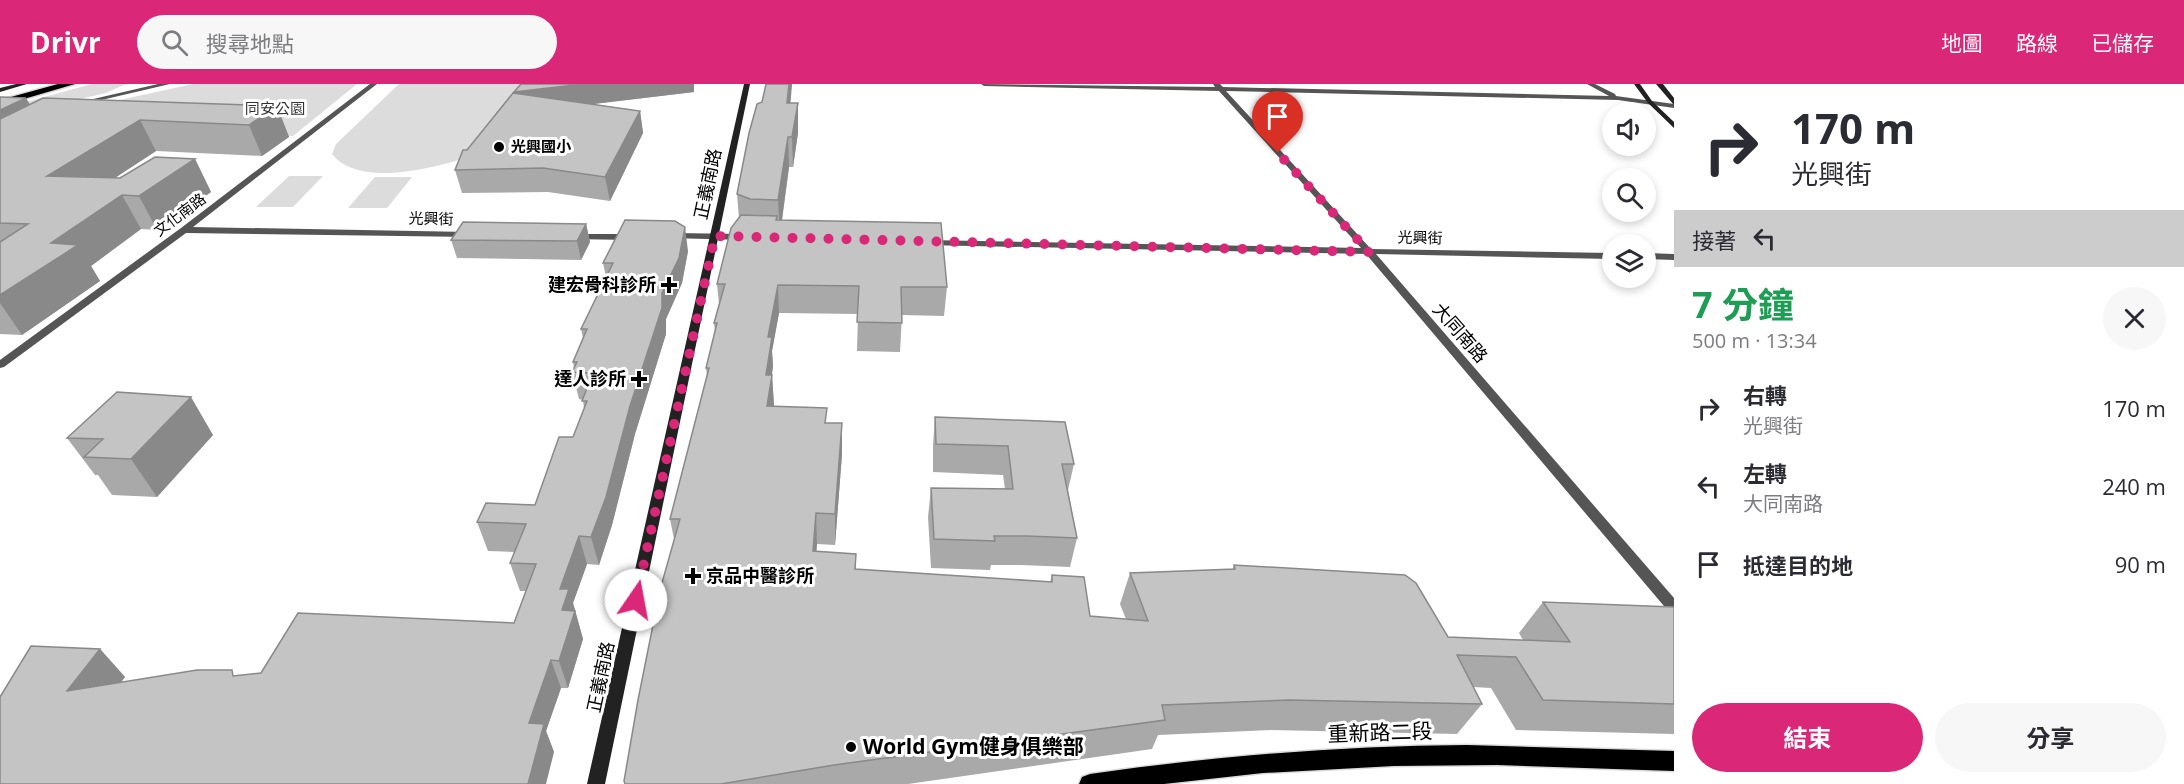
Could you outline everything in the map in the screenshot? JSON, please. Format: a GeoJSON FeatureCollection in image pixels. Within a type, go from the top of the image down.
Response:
{"type":"FeatureCollection","features":[{"type":"Feature","properties":{"kind":"highway"},"geometry":{"type":"LineString","coordinates":[[0,97],[34,84]]}},
{"type":"Feature","properties":{"kind":"highway"},"geometry":{"type":"LineString","coordinates":[[0,97],[51,84]]}},
{"type":"Feature","properties":{"kind":"highway"},"geometry":{"type":"LineString","coordinates":[[0,97],[70,84]]}},
{"type":"Feature","properties":{"kind":"main road","name":"重新路二段"},"geometry":{"type":"LineString","coordinates":[[1090,784],[1223,768],[1438,754],[1674,761]]}},
{"type":"Feature","properties":{"kind":"street"},"geometry":{"type":"LineString","coordinates":[[0,97],[24,84]]}},
{"type":"Feature","properties":{"kind":"street"},"geometry":{"type":"LineString","coordinates":[[0,97],[62,84]]}},
{"type":"Feature","properties":{"kind":"street"},"geometry":{"type":"LineString","coordinates":[[83,112],[134,84]]}},
{"type":"Feature","properties":{"kind":"street"},"geometry":{"type":"LineString","coordinates":[[68,106],[167,84]]}},
{"type":"Feature","properties":{"kind":"street","name":"文化南路"},"geometry":{"type":"LineString","coordinates":[[0,365],[184,230],[374,84]]}},
{"type":"Feature","properties":{"kind":"street","name":"正義南路"},"geometry":{"type":"LineString","coordinates":[[596,784],[747,84]]}},
{"type":"Feature","properties":{"kind":"street"},"geometry":{"type":"LineString","coordinates":[[984,84],[1218,87],[1618,98],[1650,102]]}},
{"type":"Feature","properties":{"kind":"street"},"geometry":{"type":"LineString","coordinates":[[1590,84],[1618,98]]}},
{"type":"Feature","properties":{"kind":"street"},"geometry":{"type":"LineString","coordinates":[[1637,84],[1650,102]]}},
{"type":"Feature","properties":{"kind":"street"},"geometry":{"type":"LineString","coordinates":[[1659,84],[1674,104]]}},
{"type":"Feature","properties":{"kind":"street","name":"大同南路"},"geometry":{"type":"LineString","coordinates":[[1218,87],[1369,252],[1674,609]]}},
{"type":"Feature","properties":{"kind":"street"},"geometry":{"type":"LineString","coordinates":[[1656,102],[1674,104]]}},
{"type":"Feature","properties":{"kind":"street"},"geometry":{"type":"LineString","coordinates":[[1656,108],[1674,126]]}},
{"type":"Feature","properties":{"kind":"street","name":"光興街"},"geometry":{"type":"LineString","coordinates":[[184,230],[483,235]]}},
{"type":"Feature","properties":{"kind":"street"},"geometry":{"type":"LineString","coordinates":[[656,236],[761,238]]}},
{"type":"Feature","properties":{"kind":"street"},"geometry":{"type":"LineString","coordinates":[[565,237],[645,237]]}},
{"type":"Feature","properties":{"kind":"street","name":"光興街"},"geometry":{"type":"LineString","coordinates":[[921,243],[1602,255]]}},
{"type":"Feature","properties":{"kind":"street"},"geometry":{"type":"LineString","coordinates":[[1656,256],[1674,257]]}},
{"type":"Feature","properties":{"kind":"green space"},"geometry":{"type":"Polygon","coordinates":[[[92,84],[126,84],[106,93],[0,117],[0,109],[92,84]]]}},
{"type":"Feature","properties":{"kind":"green space","name":"同安公園"},"geometry":{"type":"Polygon","coordinates":[[[193,84],[357,84],[293,136],[95,125],[110,102],[193,84]]]}},
{"type":"Feature","properties":{"kind":"green space"},"geometry":{"type":"Polygon","coordinates":[[[399,84],[530,84],[472,167],[455,167],[459,160],[410,171],[374,173],[343,164],[332,154],[336,144],[399,84]]]}},
{"type":"Feature","properties":{"kind":"green space"},"geometry":{"type":"Polygon","coordinates":[[[289,176],[323,176],[293,207],[256,207],[289,176]]]}},
{"type":"Feature","properties":{"kind":"green space"},"geometry":{"type":"Polygon","coordinates":[[[375,177],[412,177],[387,208],[348,208],[375,177]]]}},
{"type":"Feature","properties":{"kind":"building"},"geometry":{"type":"Polygon","coordinates":[[[521,84],[583,84],[514,92],[521,84]]]}},
{"type":"Feature","properties":{"kind":"building"},"geometry":{"type":"Polygon","coordinates":[[[766,84],[789,84],[787,103],[798,103],[792,137],[788,137],[778,200],[750,199],[737,194],[749,133],[757,104],[762,102],[766,84]]]}},
{"type":"Feature","properties":{"kind":"building"},"geometry":{"type":"Polygon","coordinates":[[[513,93],[640,111],[605,177],[543,168],[455,170],[463,150],[467,150],[513,93]]]}},
{"type":"Feature","properties":{"kind":"building"},"geometry":{"type":"Polygon","coordinates":[[[1,97],[26,98],[0,110],[1,97]]]}},
{"type":"Feature","properties":{"kind":"building"},"geometry":{"type":"Polygon","coordinates":[[[43,98],[277,106],[249,125],[140,120],[47,176],[120,178],[155,157],[195,159],[139,196],[122,195],[51,243],[78,245],[0,295],[0,242],[28,224],[0,223],[0,119],[43,98]]]}},
{"type":"Feature","properties":{"kind":"building"},"geometry":{"type":"Polygon","coordinates":[[[741,215],[777,216],[776,220],[941,223],[947,287],[901,287],[902,323],[857,322],[859,286],[778,285],[768,337],[772,337],[766,375],[772,375],[767,406],[827,408],[825,423],[842,423],[835,514],[816,513],[813,551],[856,554],[855,569],[1052,582],[1052,575],[1084,577],[1090,616],[1148,621],[1130,573],[1235,569],[1234,565],[1405,575],[1416,583],[1448,637],[1570,642],[1543,602],[1674,607],[1674,704],[1543,700],[1516,657],[1457,655],[1482,704],[1288,700],[1162,705],[1165,720],[834,765],[721,784],[625,784],[638,700],[660,590],[680,519],[670,519],[709,368],[706,368],[717,323],[714,323],[725,284],[717,284],[731,228],[741,215]]]}},
{"type":"Feature","properties":{"kind":"building"},"geometry":{"type":"Polygon","coordinates":[[[625,220],[675,221],[685,227],[679,258],[662,293],[662,308],[630,406],[606,497],[591,537],[579,536],[560,589],[569,589],[562,610],[575,611],[559,661],[551,660],[529,723],[544,724],[528,784],[0,784],[0,697],[31,646],[100,649],[67,691],[197,670],[232,670],[233,676],[261,673],[298,613],[514,623],[536,564],[510,563],[526,524],[477,522],[486,503],[535,505],[559,437],[573,437],[587,401],[582,401],[593,373],[572,372],[577,362],[573,362],[587,329],[581,329],[613,263],[603,263],[625,220]]]}},
{"type":"Feature","properties":{"kind":"building"},"geometry":{"type":"Polygon","coordinates":[[[463,222],[586,224],[577,241],[451,240],[463,222]]]}},
{"type":"Feature","properties":{"kind":"building"},"geometry":{"type":"Polygon","coordinates":[[[117,392],[191,397],[131,459],[84,457],[103,439],[67,438],[117,392]]]}},
{"type":"Feature","properties":{"kind":"building"},"geometry":{"type":"Polygon","coordinates":[[[935,417],[1065,422],[1074,464],[1062,464],[1077,538],[994,536],[995,541],[934,539],[931,488],[1013,489],[1008,446],[936,444],[935,417]]]}},
{"type":"Feature","properties":{"kind":"place","name":"光興國小"},"geometry":{"type":"Point","coordinates":[499,147]}},
{"type":"Feature","properties":{"kind":"place","name":"建宏骨科診所"},"geometry":{"type":"Point","coordinates":[669,285]}},
{"type":"Feature","properties":{"kind":"place","name":"達人診所"},"geometry":{"type":"Point","coordinates":[639,379]}},
{"type":"Feature","properties":{"kind":"place","name":"京品中醫診所"},"geometry":{"type":"Point","coordinates":[693,576]}},
{"type":"Feature","properties":{"kind":"place","name":"World Gym健身俱樂部"},"geometry":{"type":"Point","coordinates":[851,747]}},
{"type":"Feature","properties":{"kind":"route"},"geometry":{"type":"LineString","coordinates":[[636,600],[715,236],[955,244],[1369,252],[1278,153]]}}]}
